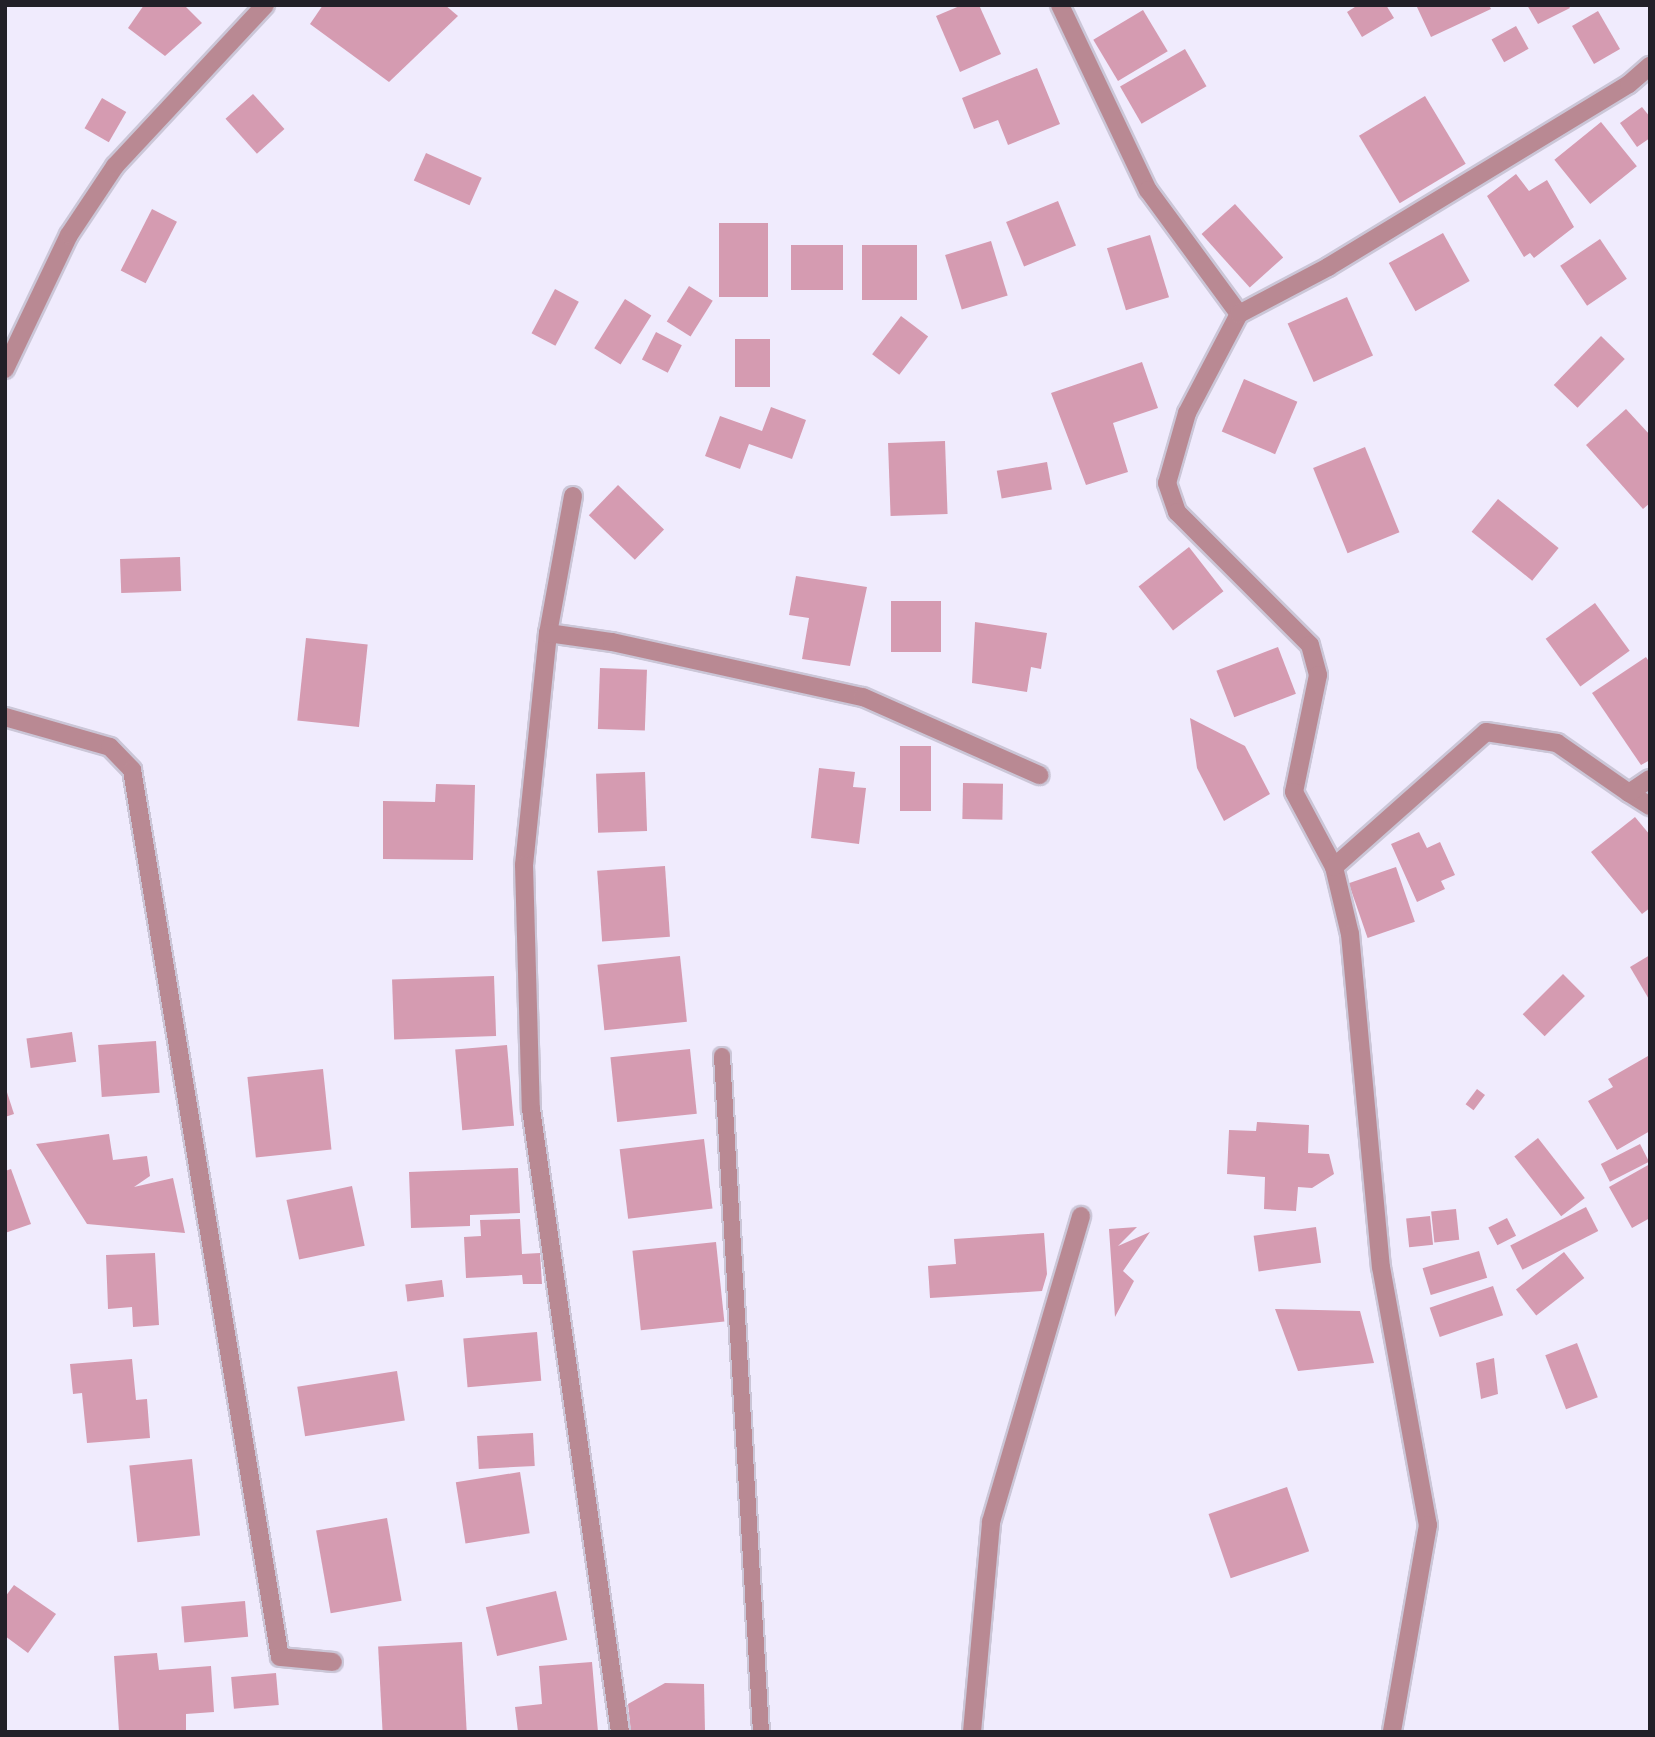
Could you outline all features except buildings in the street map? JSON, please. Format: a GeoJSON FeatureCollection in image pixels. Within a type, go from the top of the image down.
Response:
{"type":"FeatureCollection","features":[{"type":"Feature","properties":{"kind":"street"},"geometry":{"type":"LineString","coordinates":[[5,369],[69,235],[115,166],[265,5]]}},
{"type":"Feature","properties":{"kind":"street"},"geometry":{"type":"LineString","coordinates":[[1060,5],[1148,190],[1239,314]]}},
{"type":"Feature","properties":{"kind":"street"},"geometry":{"type":"LineString","coordinates":[[1392,1732],[1428,1525],[1381,1267],[1350,933],[1334,867],[1294,792],[1318,675],[1310,645],[1177,512],[1167,483],[1187,413],[1239,314],[1328,267],[1629,84],[1650,66]]}},
{"type":"Feature","properties":{"kind":"street"},"geometry":{"type":"LineString","coordinates":[[573,496],[548,633],[524,865],[531,1109],[620,1732]]}},
{"type":"Feature","properties":{"kind":"street"},"geometry":{"type":"LineString","coordinates":[[548,633],[612,642],[863,697],[1039,775]]}},
{"type":"Feature","properties":{"kind":"street"},"geometry":{"type":"LineString","coordinates":[[5,716],[110,747],[132,770],[280,1657],[333,1662]]}},
{"type":"Feature","properties":{"kind":"street"},"geometry":{"type":"LineString","coordinates":[[1334,867],[1486,732],[1557,743],[1650,806]]}},
{"type":"Feature","properties":{"kind":"street"},"geometry":{"type":"LineString","coordinates":[[1629,793],[1650,779]]}},
{"type":"Feature","properties":{"kind":"street"},"geometry":{"type":"LineString","coordinates":[[972,1732],[992,1522],[1081,1216]]}},
{"type":"Feature","properties":{"kind":"lane"},"geometry":{"type":"LineString","coordinates":[[722,1056],[761,1732]]}}]}
